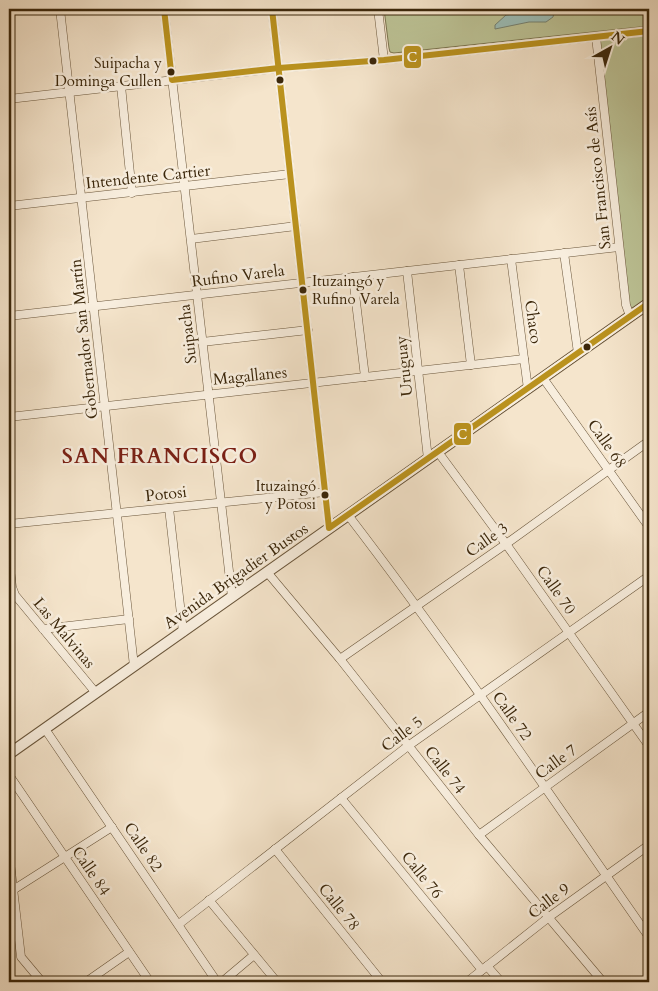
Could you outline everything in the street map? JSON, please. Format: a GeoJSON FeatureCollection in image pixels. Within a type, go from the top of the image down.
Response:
{"type":"FeatureCollection","features":[{"type":"Feature","properties":{"kind":"street","name":"Gobernador San Martín"},"geometry":{"type":"LineString","coordinates":[[60,9],[134,666]]}},
{"type":"Feature","properties":{"kind":"street","name":"Suipacha"},"geometry":{"type":"LineString","coordinates":[[164,9],[232,597]]}},
{"type":"Feature","properties":{"kind":"street"},"geometry":{"type":"LineString","coordinates":[[272,9],[329,528]]}},
{"type":"Feature","properties":{"kind":"street"},"geometry":{"type":"LineString","coordinates":[[378,9],[384,60]]}},
{"type":"Feature","properties":{"kind":"street"},"geometry":{"type":"LineString","coordinates":[[9,99],[279,68],[384,60],[649,31]]}},
{"type":"Feature","properties":{"kind":"street","name":"San Francisco de Asís"},"geometry":{"type":"LineString","coordinates":[[596,37],[626,305],[630,316]]}},
{"type":"Feature","properties":{"kind":"street"},"geometry":{"type":"LineString","coordinates":[[121,86],[132,193]]}},
{"type":"Feature","properties":{"kind":"street","name":"Intendente Cartier"},"geometry":{"type":"LineString","coordinates":[[9,206],[290,174]]}},
{"type":"Feature","properties":{"kind":"street"},"geometry":{"type":"LineString","coordinates":[[191,240],[296,226]]}},
{"type":"Feature","properties":{"kind":"street","name":"Rufino Varela"},"geometry":{"type":"LineString","coordinates":[[9,316],[619,247]]}},
{"type":"Feature","properties":{"kind":"street"},"geometry":{"type":"LineString","coordinates":[[564,253],[578,353]]}},
{"type":"Feature","properties":{"kind":"street","name":"Chaco"},"geometry":{"type":"LineString","coordinates":[[510,259],[528,389]]}},
{"type":"Feature","properties":{"kind":"street"},"geometry":{"type":"LineString","coordinates":[[459,265],[471,365]]}},
{"type":"Feature","properties":{"kind":"street","name":"Uruguay"},"geometry":{"type":"LineString","coordinates":[[407,271],[428,459]]}},
{"type":"Feature","properties":{"kind":"street"},"geometry":{"type":"LineString","coordinates":[[354,277],[365,377]]}},
{"type":"Feature","properties":{"kind":"street","name":"Avenida Brigadier Bustos"},"geometry":{"type":"LineString","coordinates":[[9,754],[648,305]]}},
{"type":"Feature","properties":{"kind":"street"},"geometry":{"type":"LineString","coordinates":[[202,342],[308,330]]}},
{"type":"Feature","properties":{"kind":"street","name":"Magallanes"},"geometry":{"type":"LineString","coordinates":[[9,417],[524,359]]}},
{"type":"Feature","properties":{"kind":"street","name":"Calle 68"},"geometry":{"type":"LineString","coordinates":[[543,378],[649,527]]}},
{"type":"Feature","properties":{"kind":"street","name":"Calle 3"},"geometry":{"type":"LineString","coordinates":[[340,659],[506,544],[649,441]]}},
{"type":"Feature","properties":{"kind":"street","name":"Calle 70"},"geometry":{"type":"LineString","coordinates":[[438,452],[506,544],[649,746]]}},
{"type":"Feature","properties":{"kind":"street","name":"Potosi"},"geometry":{"type":"LineString","coordinates":[[9,524],[326,492]]}},
{"type":"Feature","properties":{"kind":"street"},"geometry":{"type":"LineString","coordinates":[[169,508],[183,632]]}},
{"type":"Feature","properties":{"kind":"street","name":"Calle 72"},"geometry":{"type":"LineString","coordinates":[[348,515],[416,605],[546,786],[649,937]]}},
{"type":"Feature","properties":{"kind":"street","name":"Las Malvinas"},"geometry":{"type":"LineString","coordinates":[[9,560],[12,587],[15,595],[96,693]]}},
{"type":"Feature","properties":{"kind":"street","name":"Calle 74"},"geometry":{"type":"LineString","coordinates":[[267,572],[340,659],[479,835],[603,982]]}},
{"type":"Feature","properties":{"kind":"street","name":"Calle 5"},"geometry":{"type":"LineString","coordinates":[[179,924],[408,746],[479,694],[649,576]]}},
{"type":"Feature","properties":{"kind":"street"},"geometry":{"type":"LineString","coordinates":[[43,629],[129,619]]}},
{"type":"Feature","properties":{"kind":"street","name":"Calle 7"},"geometry":{"type":"LineString","coordinates":[[479,835],[649,712]]}},
{"type":"Feature","properties":{"kind":"street","name":"Calle 82"},"geometry":{"type":"LineString","coordinates":[[45,729],[217,982]]}},
{"type":"Feature","properties":{"kind":"street","name":"Calle 84"},"geometry":{"type":"LineString","coordinates":[[9,775],[150,982]]}},
{"type":"Feature","properties":{"kind":"street","name":"Calle 76"},"geometry":{"type":"LineString","coordinates":[[341,798],[485,968],[501,982]]}},
{"type":"Feature","properties":{"kind":"street"},"geometry":{"type":"LineString","coordinates":[[13,890],[112,827]]}},
{"type":"Feature","properties":{"kind":"street","name":"Calle 9"},"geometry":{"type":"LineString","coordinates":[[467,982],[549,917],[649,845]]}},
{"type":"Feature","properties":{"kind":"street","name":"Calle 78"},"geometry":{"type":"LineString","coordinates":[[276,849],[382,982]]}},
{"type":"Feature","properties":{"kind":"street"},"geometry":{"type":"LineString","coordinates":[[9,854],[21,957],[42,982]]}},
{"type":"Feature","properties":{"kind":"street"},"geometry":{"type":"LineString","coordinates":[[209,900],[277,982]]}},
{"type":"Feature","properties":{"kind":"street"},"geometry":{"type":"LineString","coordinates":[[86,982],[129,952]]}},
{"type":"Feature","properties":{"kind":"street"},"geometry":{"type":"LineString","coordinates":[[222,982],[254,955]]}},
{"type":"Feature","properties":{"kind":"green space"},"geometry":{"type":"Polygon","coordinates":[[[384,9],[649,9],[649,26],[394,53],[390,52],[389,48],[384,9]]]}},
{"type":"Feature","properties":{"kind":"green space"},"geometry":{"type":"Polygon","coordinates":[[[649,31],[649,302],[630,316],[596,37],[649,31]]]}},
{"type":"Feature","properties":{"kind":"water"},"geometry":{"type":"Polygon","coordinates":[[[537,9],[555,9],[553,17],[546,22],[529,22],[495,29],[495,25],[506,15],[536,11],[537,9]]]}},
{"type":"Feature","properties":{"kind":"transit line","name":"C"},"geometry":{"type":"LineString","coordinates":[[164,9],[172,80],[279,68],[384,60],[649,31]]}},
{"type":"Feature","properties":{"kind":"transit line","name":"C"},"geometry":{"type":"LineString","coordinates":[[272,9],[329,528],[649,303]]}},
{"type":"Feature","properties":{"kind":"place","name":"Suipacha y Dominga Cullen"},"geometry":{"type":"Point","coordinates":[171,72]}},
{"type":"Feature","properties":{"kind":"place","name":"Ituzaingó y Rufino Varela"},"geometry":{"type":"Point","coordinates":[303,290]}},
{"type":"Feature","properties":{"kind":"place","name":"Ituzaingó y Potosi"},"geometry":{"type":"Point","coordinates":[325,495]}},
{"type":"Feature","properties":{"kind":"district","name":"SAN FRANCISCO"},"geometry":{"type":"Point","coordinates":[160,456]}}]}
